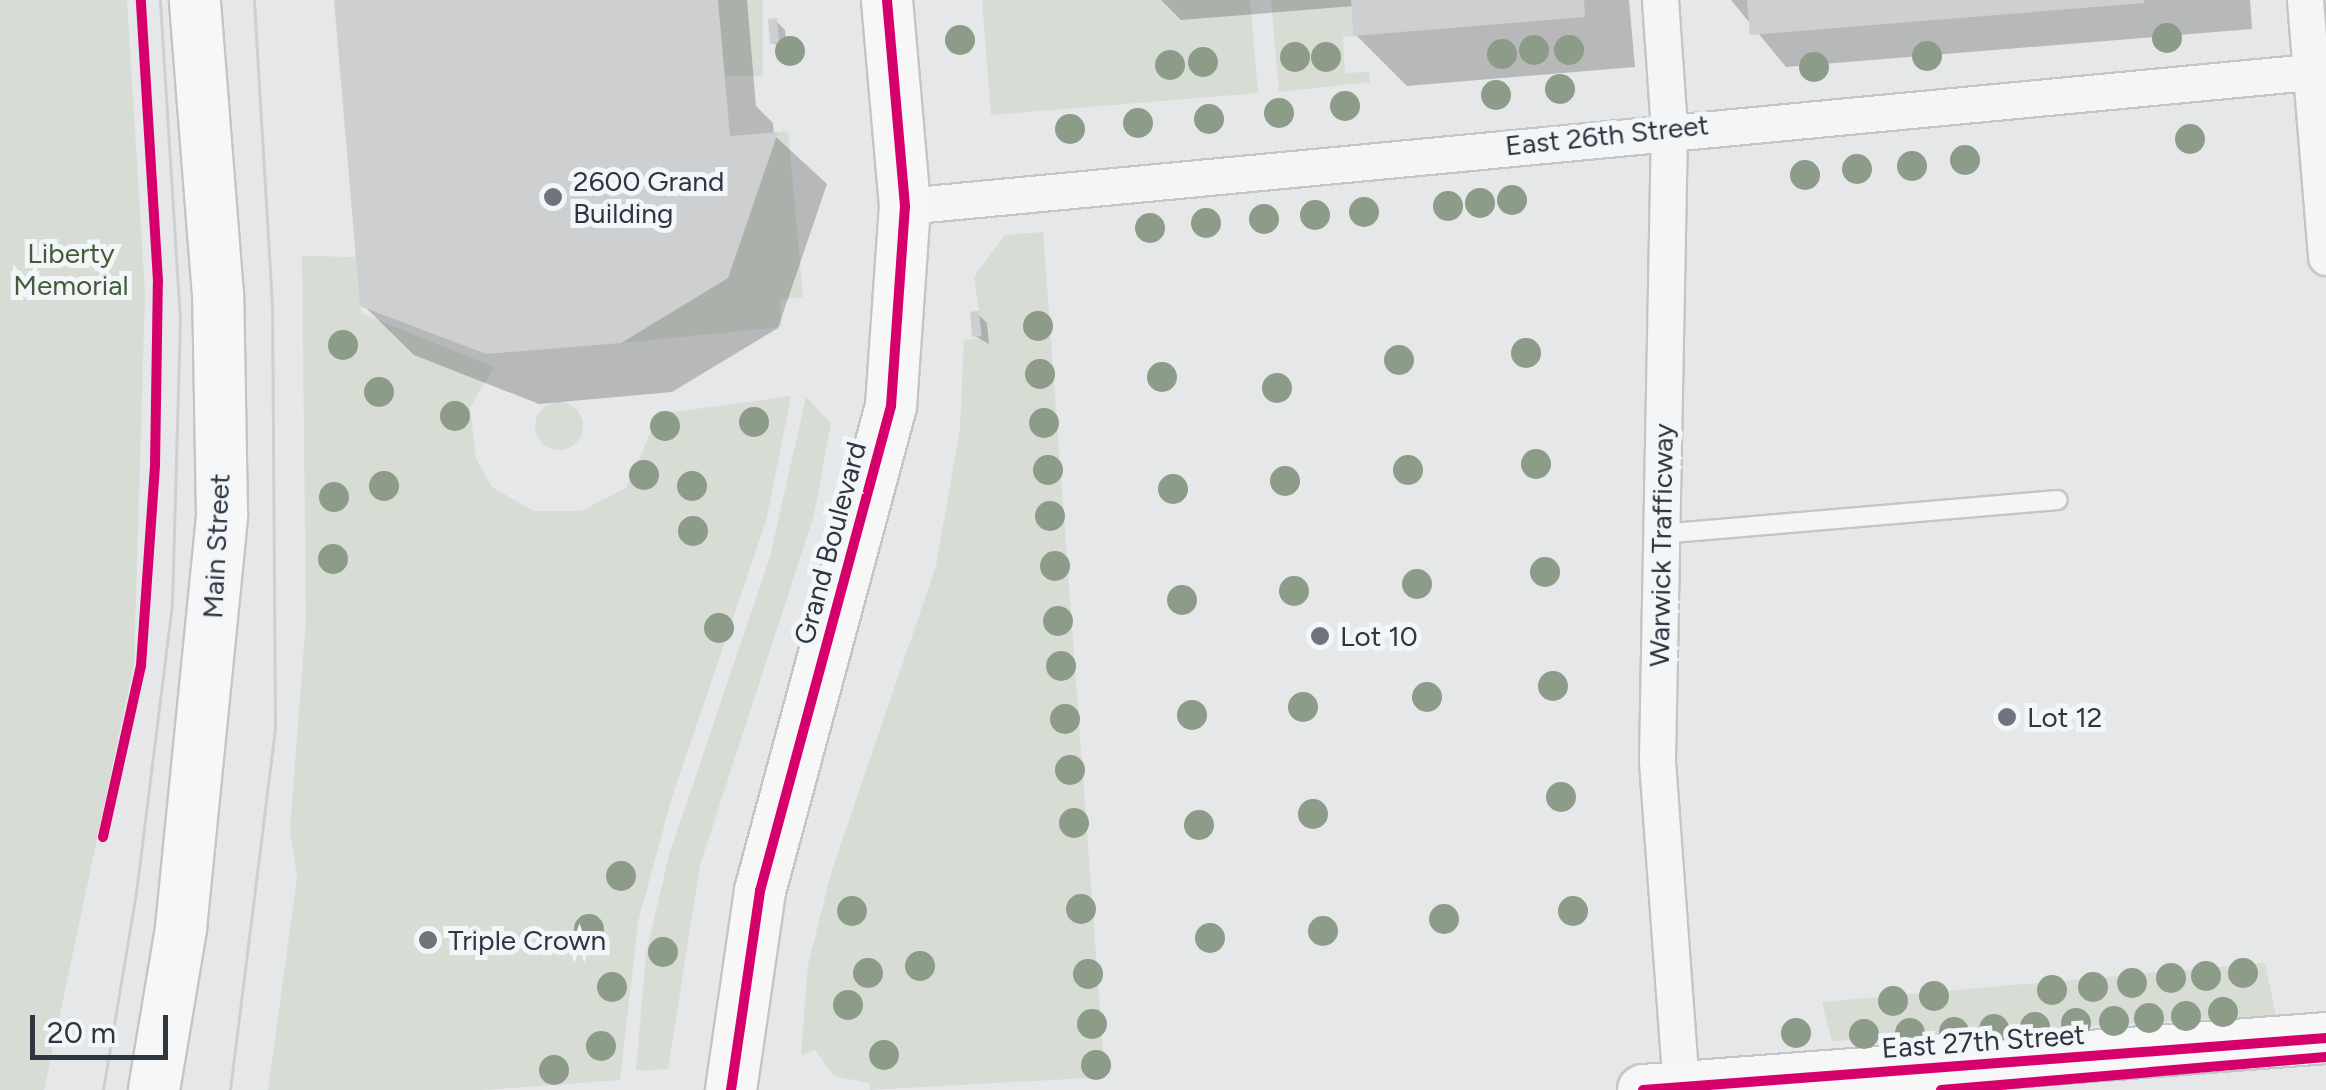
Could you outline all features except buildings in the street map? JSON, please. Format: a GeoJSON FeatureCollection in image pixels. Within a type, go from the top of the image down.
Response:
{"type":"FeatureCollection","features":[{"type":"Feature","properties":{"kind":"main road","name":"Main Street"},"geometry":{"type":"LineString","coordinates":[[154,1090],[181,928],[222,514],[218,295],[195,0]]}},
{"type":"Feature","properties":{"kind":"main road","name":"Grand Boulevard"},"geometry":{"type":"LineString","coordinates":[[731,1090],[760,891],[890,406],[905,206],[887,0]]}},
{"type":"Feature","properties":{"kind":"main road","name":"East 27th Street"},"geometry":{"type":"LineString","coordinates":[[1668,1089],[2326,1038]]}},
{"type":"Feature","properties":{"kind":"street","name":"Warwick Trafficway"},"geometry":{"type":"LineString","coordinates":[[1660,0],[1669,128],[1656,761],[1668,1089]]}},
{"type":"Feature","properties":{"kind":"street"},"geometry":{"type":"LineString","coordinates":[[2306,0],[2318,71],[2326,257]]}},
{"type":"Feature","properties":{"kind":"street","name":"East 26th Street"},"geometry":{"type":"LineString","coordinates":[[905,206],[1669,128],[2318,71]]}},
{"type":"Feature","properties":{"kind":"lane"},"geometry":{"type":"LineString","coordinates":[[1661,534],[2058,500]]}},
{"type":"Feature","properties":{"kind":"green space","name":"Liberty Memorial"},"geometry":{"type":"Polygon","coordinates":[[[0,0],[127,0],[145,294],[134,663],[44,1090],[0,1090],[0,0]]]}},
{"type":"Feature","properties":{"kind":"green space"},"geometry":{"type":"Polygon","coordinates":[[[718,0],[763,0],[763,76],[718,76],[718,0]]]}},
{"type":"Feature","properties":{"kind":"green space"},"geometry":{"type":"Polygon","coordinates":[[[982,0],[1250,0],[1258,93],[991,115],[982,0]]]}},
{"type":"Feature","properties":{"kind":"green space"},"geometry":{"type":"Polygon","coordinates":[[[1271,0],[1351,0],[1353,36],[1343,37],[1345,73],[1369,72],[1370,82],[1279,92],[1271,0]]]}},
{"type":"Feature","properties":{"kind":"green space"},"geometry":{"type":"Polygon","coordinates":[[[788,131],[803,297],[780,300],[782,327],[621,343],[728,278],[778,132],[788,131]]]}},
{"type":"Feature","properties":{"kind":"green space"},"geometry":{"type":"Polygon","coordinates":[[[1043,232],[1105,1077],[870,1090],[869,1083],[834,1076],[815,1050],[801,1055],[808,965],[831,873],[936,566],[960,428],[964,340],[983,338],[974,277],[1005,235],[1043,232]]]}},
{"type":"Feature","properties":{"kind":"green space"},"geometry":{"type":"Polygon","coordinates":[[[302,256],[356,257],[361,313],[494,367],[470,407],[476,459],[492,487],[533,511],[581,511],[626,488],[659,414],[791,396],[766,521],[672,797],[638,922],[620,1080],[483,1090],[268,1090],[297,878],[290,830],[306,619],[302,256]]]}},
{"type":"Feature","properties":{"kind":"green space"},"geometry":{"type":"Polygon","coordinates":[[[806,397],[831,423],[814,515],[700,865],[668,1069],[636,1071],[646,954],[669,855],[770,557],[806,397]]]}},
{"type":"Feature","properties":{"kind":"green space"},"geometry":{"type":"Polygon","coordinates":[[[559,402],[576,409],[583,426],[576,443],[559,450],[542,443],[535,426],[542,409],[559,402]]]}},
{"type":"Feature","properties":{"kind":"green space"},"geometry":{"type":"Polygon","coordinates":[[[2265,963],[2276,1015],[1832,1041],[1822,1002],[2265,963]]]}},
{"type":"Feature","properties":{"kind":"tram line"},"geometry":{"type":"LineString","coordinates":[[103,1090],[136,893],[172,604],[180,320],[160,0]]}},
{"type":"Feature","properties":{"kind":"tram line"},"geometry":{"type":"LineString","coordinates":[[230,1090],[275,727],[272,305],[254,0]]}},
{"type":"Feature","properties":{"kind":"cycle path"},"geometry":{"type":"LineString","coordinates":[[103,837],[141,666],[155,465],[158,281],[141,0]]}},
{"type":"Feature","properties":{"kind":"cycle path"},"geometry":{"type":"LineString","coordinates":[[731,1090],[760,891],[891,406],[905,206],[887,0]]}},
{"type":"Feature","properties":{"kind":"cycle path"},"geometry":{"type":"LineString","coordinates":[[1643,1090],[2326,1038]]}},
{"type":"Feature","properties":{"kind":"cycle path"},"geometry":{"type":"LineString","coordinates":[[1941,1090],[2326,1057]]}},
{"type":"Feature","properties":{"kind":"place","name":"2600 Grand Building"},"geometry":{"type":"Point","coordinates":[553,197]}},
{"type":"Feature","properties":{"kind":"place","name":"Lot 10"},"geometry":{"type":"Point","coordinates":[1320,636]}},
{"type":"Feature","properties":{"kind":"place","name":"Lot 12"},"geometry":{"type":"Point","coordinates":[2007,717]}},
{"type":"Feature","properties":{"kind":"place","name":"Triple Crown"},"geometry":{"type":"Point","coordinates":[428,940]}}]}
